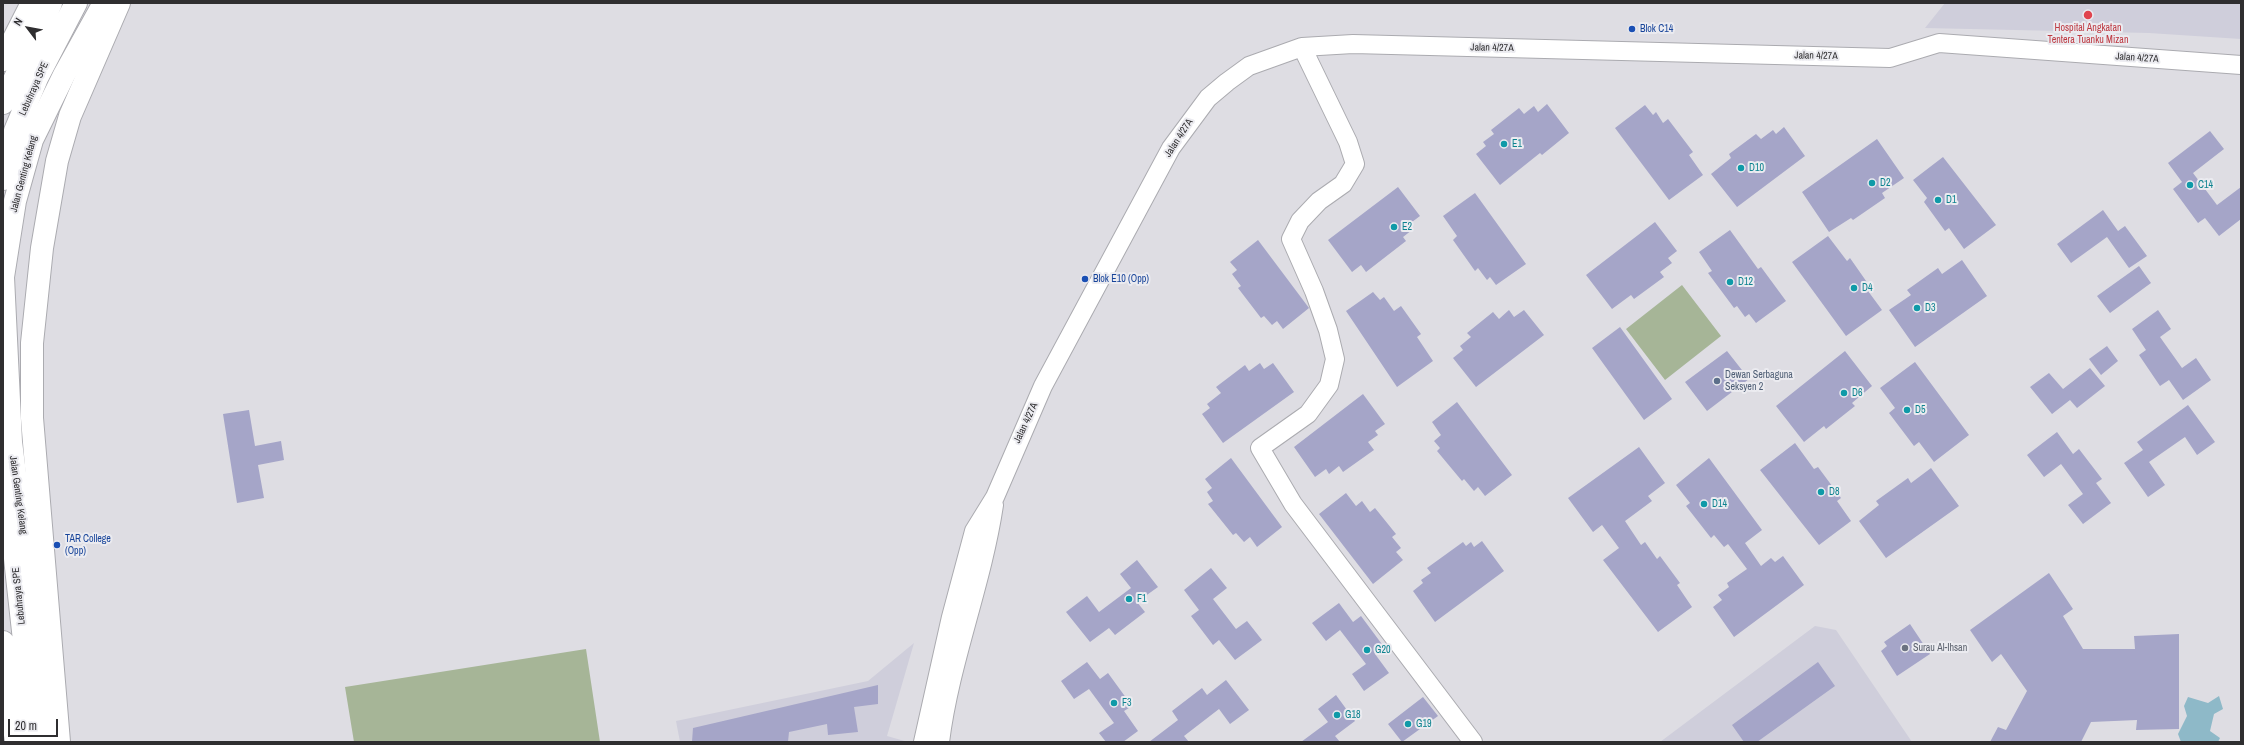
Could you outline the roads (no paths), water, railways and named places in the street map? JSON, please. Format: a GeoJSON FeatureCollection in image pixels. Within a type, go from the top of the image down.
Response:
{"type":"FeatureCollection","features":[{"type":"Feature","properties":{"kind":"main road"},"geometry":{"type":"LineString","coordinates":[[3,60],[32,3]]}},
{"type":"Feature","properties":{"kind":"main road"},"geometry":{"type":"LineString","coordinates":[[3,103],[37,28],[51,3]]}},
{"type":"Feature","properties":{"kind":"main road","name":"Lebuhraya SPE"},"geometry":{"type":"LineString","coordinates":[[3,179],[15,131],[37,78],[76,3]]}},
{"type":"Feature","properties":{"kind":"main road","name":"Jalan Genting Kelang"},"geometry":{"type":"LineString","coordinates":[[48,742],[11,442],[3,277],[15,201],[32,140],[64,75],[104,3]]}},
{"type":"Feature","properties":{"kind":"main road"},"geometry":{"type":"LineString","coordinates":[[59,742],[32,418],[32,343],[42,248],[57,161],[70,116],[119,3]]}},
{"type":"Feature","properties":{"kind":"main road","name":"Lebuhraya SPE"},"geometry":{"type":"LineString","coordinates":[[3,449],[32,712],[38,742]]}},
{"type":"Feature","properties":{"kind":"main road"},"geometry":{"type":"LineString","coordinates":[[3,642],[16,742]]}},
{"type":"Feature","properties":{"kind":"main road"},"geometry":{"type":"LineString","coordinates":[[3,704],[8,742]]}},
{"type":"Feature","properties":{"kind":"street","name":"Jalan 4/27A"},"geometry":{"type":"LineString","coordinates":[[923,742],[963,568],[974,531],[995,497],[1007,466],[1043,386],[1157,171],[1185,128],[1208,98],[1226,82],[1249,66],[1302,47],[1353,44],[1890,58],[1939,43],[2241,65]]}},
{"type":"Feature","properties":{"kind":"street"},"geometry":{"type":"LineString","coordinates":[[1302,47],[1348,142],[1356,164],[1343,184],[1318,201],[1300,221],[1291,240],[1314,291],[1328,330],[1335,359],[1329,385],[1308,414],[1260,448],[1293,504],[1473,742]]}},
{"type":"Feature","properties":{"kind":"street","name":"Jalan 4/27A"},"geometry":{"type":"LineString","coordinates":[[940,742],[951,687],[989,536],[995,497]]}},
{"type":"Feature","properties":{"kind":"water"},"geometry":{"type":"Polygon","coordinates":[[[2219,696],[2223,709],[2214,714],[2210,731],[2220,738],[2218,742],[2181,742],[2178,734],[2187,716],[2184,706],[2188,697],[2208,703],[2219,696]]]}},
{"type":"Feature","properties":{"kind":"place","name":"Hospital Angkatan Tentera Tuanku Mizan"},"geometry":{"type":"Point","coordinates":[2088,15]}},
{"type":"Feature","properties":{"kind":"place","name":"Blok C14"},"geometry":{"type":"Point","coordinates":[1632,29]}},
{"type":"Feature","properties":{"kind":"place","name":"E1"},"geometry":{"type":"Point","coordinates":[1504,144]}},
{"type":"Feature","properties":{"kind":"place","name":"D10"},"geometry":{"type":"Point","coordinates":[1741,168]}},
{"type":"Feature","properties":{"kind":"place","name":"D2"},"geometry":{"type":"Point","coordinates":[1872,183]}},
{"type":"Feature","properties":{"kind":"place","name":"C14"},"geometry":{"type":"Point","coordinates":[2190,185]}},
{"type":"Feature","properties":{"kind":"place","name":"D1"},"geometry":{"type":"Point","coordinates":[1938,200]}},
{"type":"Feature","properties":{"kind":"place","name":"E2"},"geometry":{"type":"Point","coordinates":[1394,227]}},
{"type":"Feature","properties":{"kind":"place","name":"Blok E10 (Opp)"},"geometry":{"type":"Point","coordinates":[1085,279]}},
{"type":"Feature","properties":{"kind":"place","name":"D12"},"geometry":{"type":"Point","coordinates":[1730,282]}},
{"type":"Feature","properties":{"kind":"place","name":"D4"},"geometry":{"type":"Point","coordinates":[1854,288]}},
{"type":"Feature","properties":{"kind":"place","name":"D3"},"geometry":{"type":"Point","coordinates":[1917,308]}},
{"type":"Feature","properties":{"kind":"place","name":"Dewan Serbaguna Seksyen 2"},"geometry":{"type":"Point","coordinates":[1717,381]}},
{"type":"Feature","properties":{"kind":"place","name":"D6"},"geometry":{"type":"Point","coordinates":[1844,393]}},
{"type":"Feature","properties":{"kind":"place","name":"D5"},"geometry":{"type":"Point","coordinates":[1907,410]}},
{"type":"Feature","properties":{"kind":"place","name":"D8"},"geometry":{"type":"Point","coordinates":[1821,492]}},
{"type":"Feature","properties":{"kind":"place","name":"D14"},"geometry":{"type":"Point","coordinates":[1704,504]}},
{"type":"Feature","properties":{"kind":"place","name":"TAR College (Opp)"},"geometry":{"type":"Point","coordinates":[57,545]}},
{"type":"Feature","properties":{"kind":"place","name":"F1"},"geometry":{"type":"Point","coordinates":[1129,599]}},
{"type":"Feature","properties":{"kind":"place","name":"Surau Al-Ihsan"},"geometry":{"type":"Point","coordinates":[1905,648]}},
{"type":"Feature","properties":{"kind":"place","name":"G20"},"geometry":{"type":"Point","coordinates":[1367,650]}},
{"type":"Feature","properties":{"kind":"place","name":"F3"},"geometry":{"type":"Point","coordinates":[1114,703]}},
{"type":"Feature","properties":{"kind":"place","name":"G18"},"geometry":{"type":"Point","coordinates":[1337,715]}},
{"type":"Feature","properties":{"kind":"place","name":"G19"},"geometry":{"type":"Point","coordinates":[1408,724]}}]}
